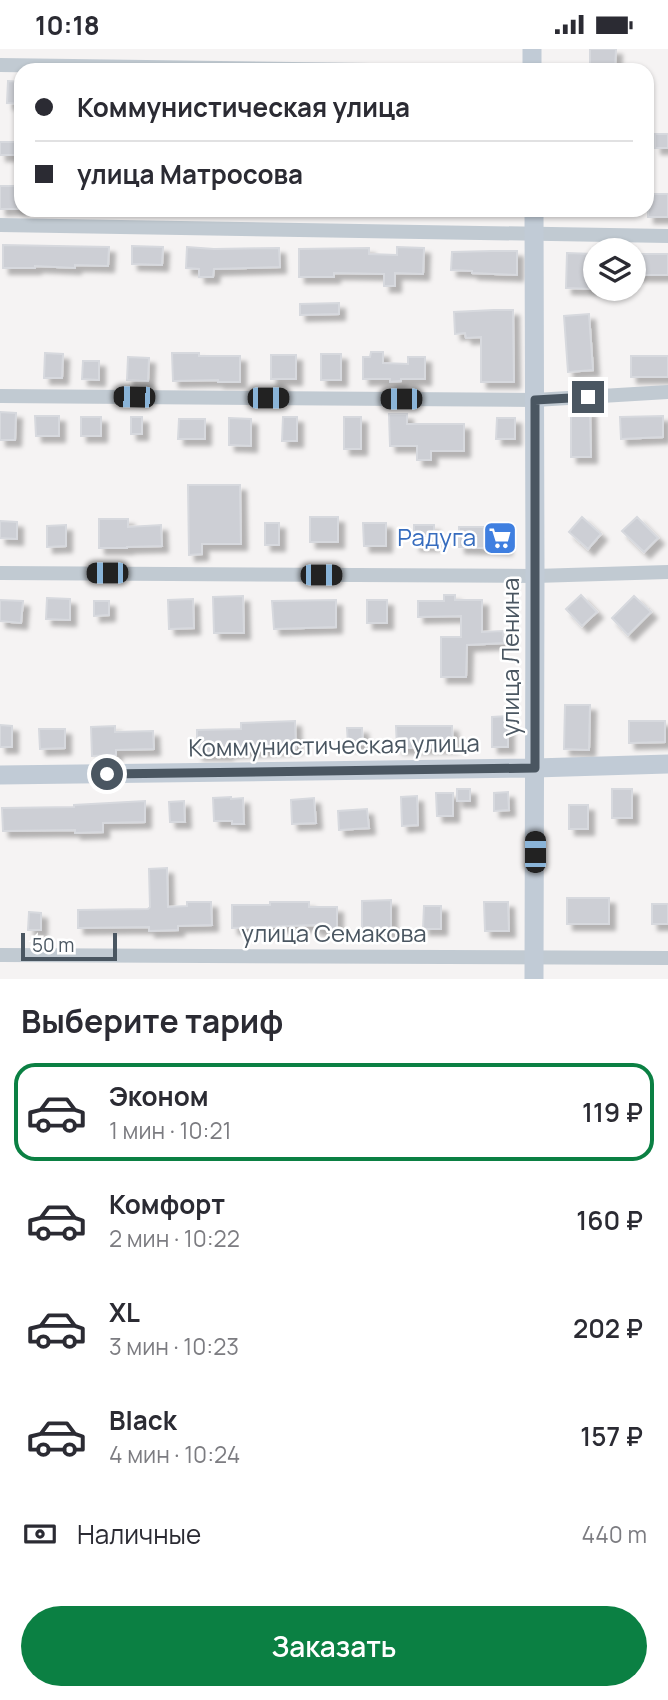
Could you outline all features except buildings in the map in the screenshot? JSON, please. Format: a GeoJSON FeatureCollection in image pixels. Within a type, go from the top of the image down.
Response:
{"type":"FeatureCollection","features":[{"type":"Feature","properties":{"kind":"main road","name":"улица Ленина"},"geometry":{"type":"LineString","coordinates":[[534,217],[534,979]]}},
{"type":"Feature","properties":{"kind":"main road","name":"Коммунистическая улица"},"geometry":{"type":"LineString","coordinates":[[0,775],[668,764]]}},
{"type":"Feature","properties":{"kind":"street"},"geometry":{"type":"LineString","coordinates":[[0,225],[668,236]]}},
{"type":"Feature","properties":{"kind":"street"},"geometry":{"type":"LineString","coordinates":[[0,396],[535,400],[668,392]]}},
{"type":"Feature","properties":{"kind":"street"},"geometry":{"type":"LineString","coordinates":[[0,573],[536,576],[668,572]]}},
{"type":"Feature","properties":{"kind":"street","name":"улица Семакова"},"geometry":{"type":"LineString","coordinates":[[0,955],[668,958]]}},
{"type":"Feature","properties":{"kind":"place","name":"Радуга"},"geometry":{"type":"Point","coordinates":[500,538]}},
{"type":"Feature","properties":{"kind":"route"},"geometry":{"type":"LineString","coordinates":[[107,774],[535,768],[535,400],[588,397]]}}]}
